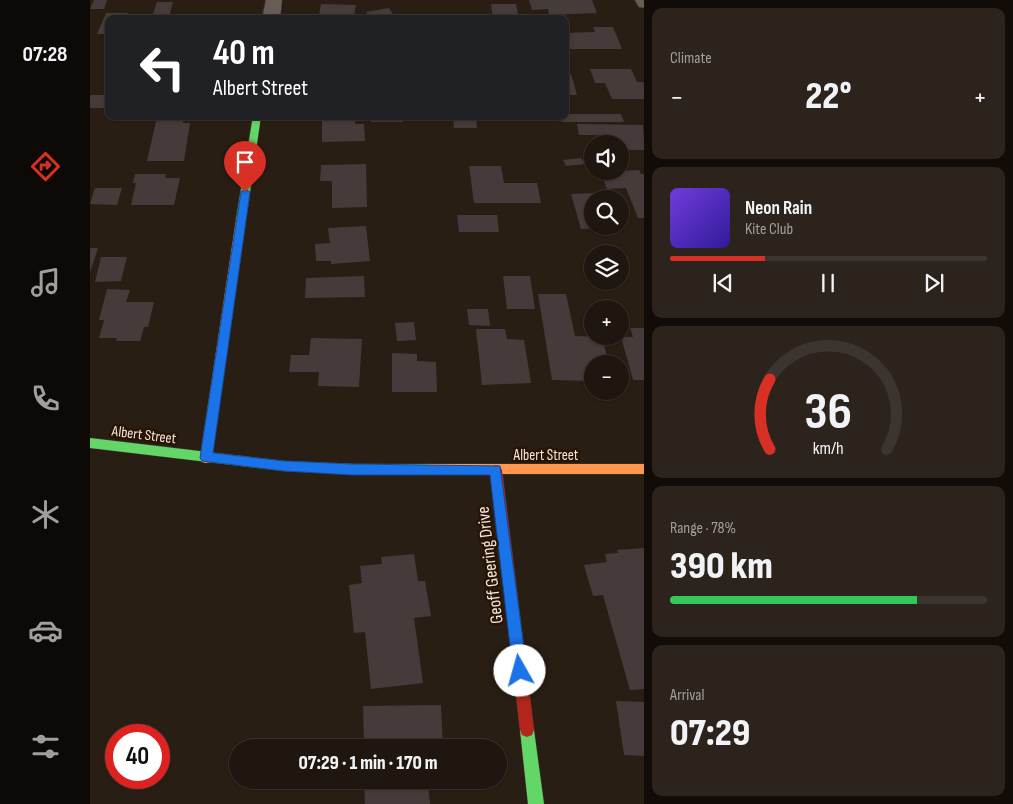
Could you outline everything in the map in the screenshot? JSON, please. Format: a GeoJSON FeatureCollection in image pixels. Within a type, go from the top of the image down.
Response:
{"type":"FeatureCollection","features":[{"type":"Feature","properties":{"kind":"street"},"geometry":{"type":"LineString","coordinates":[[272,15],[274,0]]}},
{"type":"Feature","properties":{"kind":"street"},"geometry":{"type":"LineString","coordinates":[[206,458],[256,120]]}},
{"type":"Feature","properties":{"kind":"street","name":"Albert Street"},"geometry":{"type":"LineString","coordinates":[[90,443],[206,458],[284,466],[352,470],[644,469]]}},
{"type":"Feature","properties":{"kind":"street","name":"Geoff Geering Drive"},"geometry":{"type":"LineString","coordinates":[[496,470],[536,804]]}},
{"type":"Feature","properties":{"kind":"building"},"geometry":{"type":"Polygon","coordinates":[[[94,0],[107,0],[104,9],[90,9],[94,0]]]}},
{"type":"Feature","properties":{"kind":"building"},"geometry":{"type":"Polygon","coordinates":[[[529,0],[592,0],[597,13],[549,15],[548,9],[532,10],[529,0]]]}},
{"type":"Feature","properties":{"kind":"building"},"geometry":{"type":"Polygon","coordinates":[[[157,2],[173,2],[170,15],[153,15],[157,2]]]}},
{"type":"Feature","properties":{"kind":"building"},"geometry":{"type":"Polygon","coordinates":[[[321,4],[356,5],[354,15],[319,15],[321,4]]]}},
{"type":"Feature","properties":{"kind":"building"},"geometry":{"type":"Polygon","coordinates":[[[491,4],[516,4],[518,15],[493,15],[491,4]]]}},
{"type":"Feature","properties":{"kind":"building"},"geometry":{"type":"Polygon","coordinates":[[[389,8],[393,15],[368,15],[366,12],[389,8]]]}},
{"type":"Feature","properties":{"kind":"building"},"geometry":{"type":"Polygon","coordinates":[[[106,13],[128,13],[127,15],[105,15],[106,13]]]}},
{"type":"Feature","properties":{"kind":"building"},"geometry":{"type":"Polygon","coordinates":[[[105,15],[105,34],[97,34],[105,15]]]}},
{"type":"Feature","properties":{"kind":"building"},"geometry":{"type":"Polygon","coordinates":[[[593,27],[613,27],[622,49],[569,49],[569,33],[595,32],[593,27]]]}},
{"type":"Feature","properties":{"kind":"building"},"geometry":{"type":"Polygon","coordinates":[[[590,69],[631,69],[637,82],[644,84],[644,99],[612,99],[605,83],[595,83],[590,69]]]}},
{"type":"Feature","properties":{"kind":"building"},"geometry":{"type":"Polygon","coordinates":[[[569,74],[571,74],[577,95],[569,95],[569,74]]]}},
{"type":"Feature","properties":{"kind":"building"},"geometry":{"type":"Polygon","coordinates":[[[90,95],[105,95],[105,108],[90,108],[90,95]]]}},
{"type":"Feature","properties":{"kind":"building"},"geometry":{"type":"Polygon","coordinates":[[[569,114],[621,114],[624,122],[561,122],[561,120],[569,120],[569,114]]]}},
{"type":"Feature","properties":{"kind":"building"},"geometry":{"type":"Polygon","coordinates":[[[156,120],[184,120],[183,123],[190,123],[184,161],[147,161],[156,120]]]}},
{"type":"Feature","properties":{"kind":"building"},"geometry":{"type":"Polygon","coordinates":[[[322,120],[355,120],[355,124],[364,124],[365,141],[322,142],[322,120]]]}},
{"type":"Feature","properties":{"kind":"building"},"geometry":{"type":"Polygon","coordinates":[[[371,120],[403,120],[403,122],[371,122],[371,120]]]}},
{"type":"Feature","properties":{"kind":"building"},"geometry":{"type":"Polygon","coordinates":[[[453,120],[476,120],[477,128],[454,128],[453,120]]]}},
{"type":"Feature","properties":{"kind":"building"},"geometry":{"type":"Polygon","coordinates":[[[577,124],[643,125],[644,150],[629,150],[629,135],[579,135],[577,124]]]}},
{"type":"Feature","properties":{"kind":"building"},"geometry":{"type":"Polygon","coordinates":[[[581,158],[584,164],[566,166],[563,160],[581,158]]]}},
{"type":"Feature","properties":{"kind":"building"},"geometry":{"type":"Polygon","coordinates":[[[366,164],[367,207],[332,208],[332,181],[320,181],[321,165],[366,164]]]}},
{"type":"Feature","properties":{"kind":"building"},"geometry":{"type":"Polygon","coordinates":[[[469,166],[501,166],[504,183],[537,183],[541,203],[474,203],[469,166]]]}},
{"type":"Feature","properties":{"kind":"building"},"geometry":{"type":"Polygon","coordinates":[[[639,170],[641,174],[644,174],[644,218],[638,218],[629,196],[629,190],[626,188],[607,189],[604,180],[629,180],[629,171],[639,170]]]}},
{"type":"Feature","properties":{"kind":"building"},"geometry":{"type":"Polygon","coordinates":[[[135,174],[166,174],[165,178],[180,178],[174,205],[131,205],[136,183],[133,183],[135,174]]]}},
{"type":"Feature","properties":{"kind":"building"},"geometry":{"type":"Polygon","coordinates":[[[95,188],[122,188],[117,205],[90,204],[95,188]]]}},
{"type":"Feature","properties":{"kind":"building"},"geometry":{"type":"Polygon","coordinates":[[[571,194],[584,194],[584,229],[581,229],[571,194]]]}},
{"type":"Feature","properties":{"kind":"building"},"geometry":{"type":"Polygon","coordinates":[[[457,215],[497,215],[499,232],[459,232],[457,215]]]}},
{"type":"Feature","properties":{"kind":"building"},"geometry":{"type":"Polygon","coordinates":[[[366,226],[370,261],[331,264],[331,261],[316,261],[315,244],[330,243],[328,228],[366,226]]]}},
{"type":"Feature","properties":{"kind":"building"},"geometry":{"type":"Polygon","coordinates":[[[90,248],[98,248],[90,272],[90,248]]]}},
{"type":"Feature","properties":{"kind":"building"},"geometry":{"type":"Polygon","coordinates":[[[101,257],[127,257],[121,281],[95,282],[101,257]]]}},
{"type":"Feature","properties":{"kind":"building"},"geometry":{"type":"Polygon","coordinates":[[[364,276],[365,297],[305,298],[306,278],[364,276]]]}},
{"type":"Feature","properties":{"kind":"building"},"geometry":{"type":"Polygon","coordinates":[[[503,276],[530,276],[535,309],[507,309],[503,276]]]}},
{"type":"Feature","properties":{"kind":"building"},"geometry":{"type":"Polygon","coordinates":[[[107,289],[130,290],[126,302],[154,302],[148,327],[144,327],[140,341],[116,341],[117,338],[99,338],[104,320],[99,320],[107,289]]]}},
{"type":"Feature","properties":{"kind":"building"},"geometry":{"type":"Polygon","coordinates":[[[538,294],[566,294],[575,336],[584,336],[584,345],[604,345],[606,355],[584,355],[584,381],[552,380],[538,294]]]}},
{"type":"Feature","properties":{"kind":"building"},"geometry":{"type":"Polygon","coordinates":[[[467,309],[488,309],[490,326],[469,325],[467,309]]]}},
{"type":"Feature","properties":{"kind":"building"},"geometry":{"type":"Polygon","coordinates":[[[414,322],[416,340],[397,341],[395,323],[414,322]]]}},
{"type":"Feature","properties":{"kind":"building"},"geometry":{"type":"Polygon","coordinates":[[[630,328],[644,328],[644,380],[633,380],[629,366],[629,355],[626,355],[623,345],[629,345],[629,337],[633,337],[630,328]]]}},
{"type":"Feature","properties":{"kind":"building"},"geometry":{"type":"Polygon","coordinates":[[[476,329],[505,329],[507,339],[524,340],[531,383],[482,385],[476,329]]]}},
{"type":"Feature","properties":{"kind":"building"},"geometry":{"type":"Polygon","coordinates":[[[311,338],[362,339],[359,387],[318,386],[319,372],[289,372],[291,355],[309,355],[311,338]]]}},
{"type":"Feature","properties":{"kind":"building"},"geometry":{"type":"Polygon","coordinates":[[[392,353],[417,354],[417,361],[436,362],[437,392],[392,392],[392,353]]]}},
{"type":"Feature","properties":{"kind":"building"},"geometry":{"type":"Polygon","coordinates":[[[644,548],[644,689],[630,690],[603,595],[593,596],[584,565],[607,562],[605,554],[618,553],[617,550],[644,548]]]}},
{"type":"Feature","properties":{"kind":"building"},"geometry":{"type":"Polygon","coordinates":[[[414,554],[418,581],[425,581],[431,616],[414,618],[423,683],[371,689],[365,632],[354,633],[349,585],[362,583],[360,566],[382,564],[381,557],[414,554]]]}},
{"type":"Feature","properties":{"kind":"building"},"geometry":{"type":"Polygon","coordinates":[[[616,701],[644,702],[644,756],[624,755],[616,701]]]}},
{"type":"Feature","properties":{"kind":"building"},"geometry":{"type":"Polygon","coordinates":[[[441,705],[443,739],[364,739],[363,706],[441,705]]]}},
{"type":"Feature","properties":{"kind":"building"},"geometry":{"type":"Polygon","coordinates":[[[364,789],[429,789],[430,804],[365,804],[364,789]]]}},
{"type":"Feature","properties":{"kind":"traffic: fast"},"geometry":{"type":"LineString","coordinates":[[241,220],[256,120]]}},
{"type":"Feature","properties":{"kind":"traffic: fast"},"geometry":{"type":"LineString","coordinates":[[90,443],[284,466],[352,469],[430,469]]}},
{"type":"Feature","properties":{"kind":"traffic: fast"},"geometry":{"type":"LineString","coordinates":[[527,730],[536,804]]}},
{"type":"Feature","properties":{"kind":"traffic: slow"},"geometry":{"type":"LineString","coordinates":[[206,458],[241,220]]}},
{"type":"Feature","properties":{"kind":"traffic: slow"},"geometry":{"type":"LineString","coordinates":[[430,469],[644,469]]}},
{"type":"Feature","properties":{"kind":"traffic: jam"},"geometry":{"type":"LineString","coordinates":[[496,470],[527,730]]}},
{"type":"Feature","properties":{"kind":"route"},"geometry":{"type":"LineString","coordinates":[[245,192],[206,458],[284,466],[352,470],[496,470],[520,671]]}}]}
